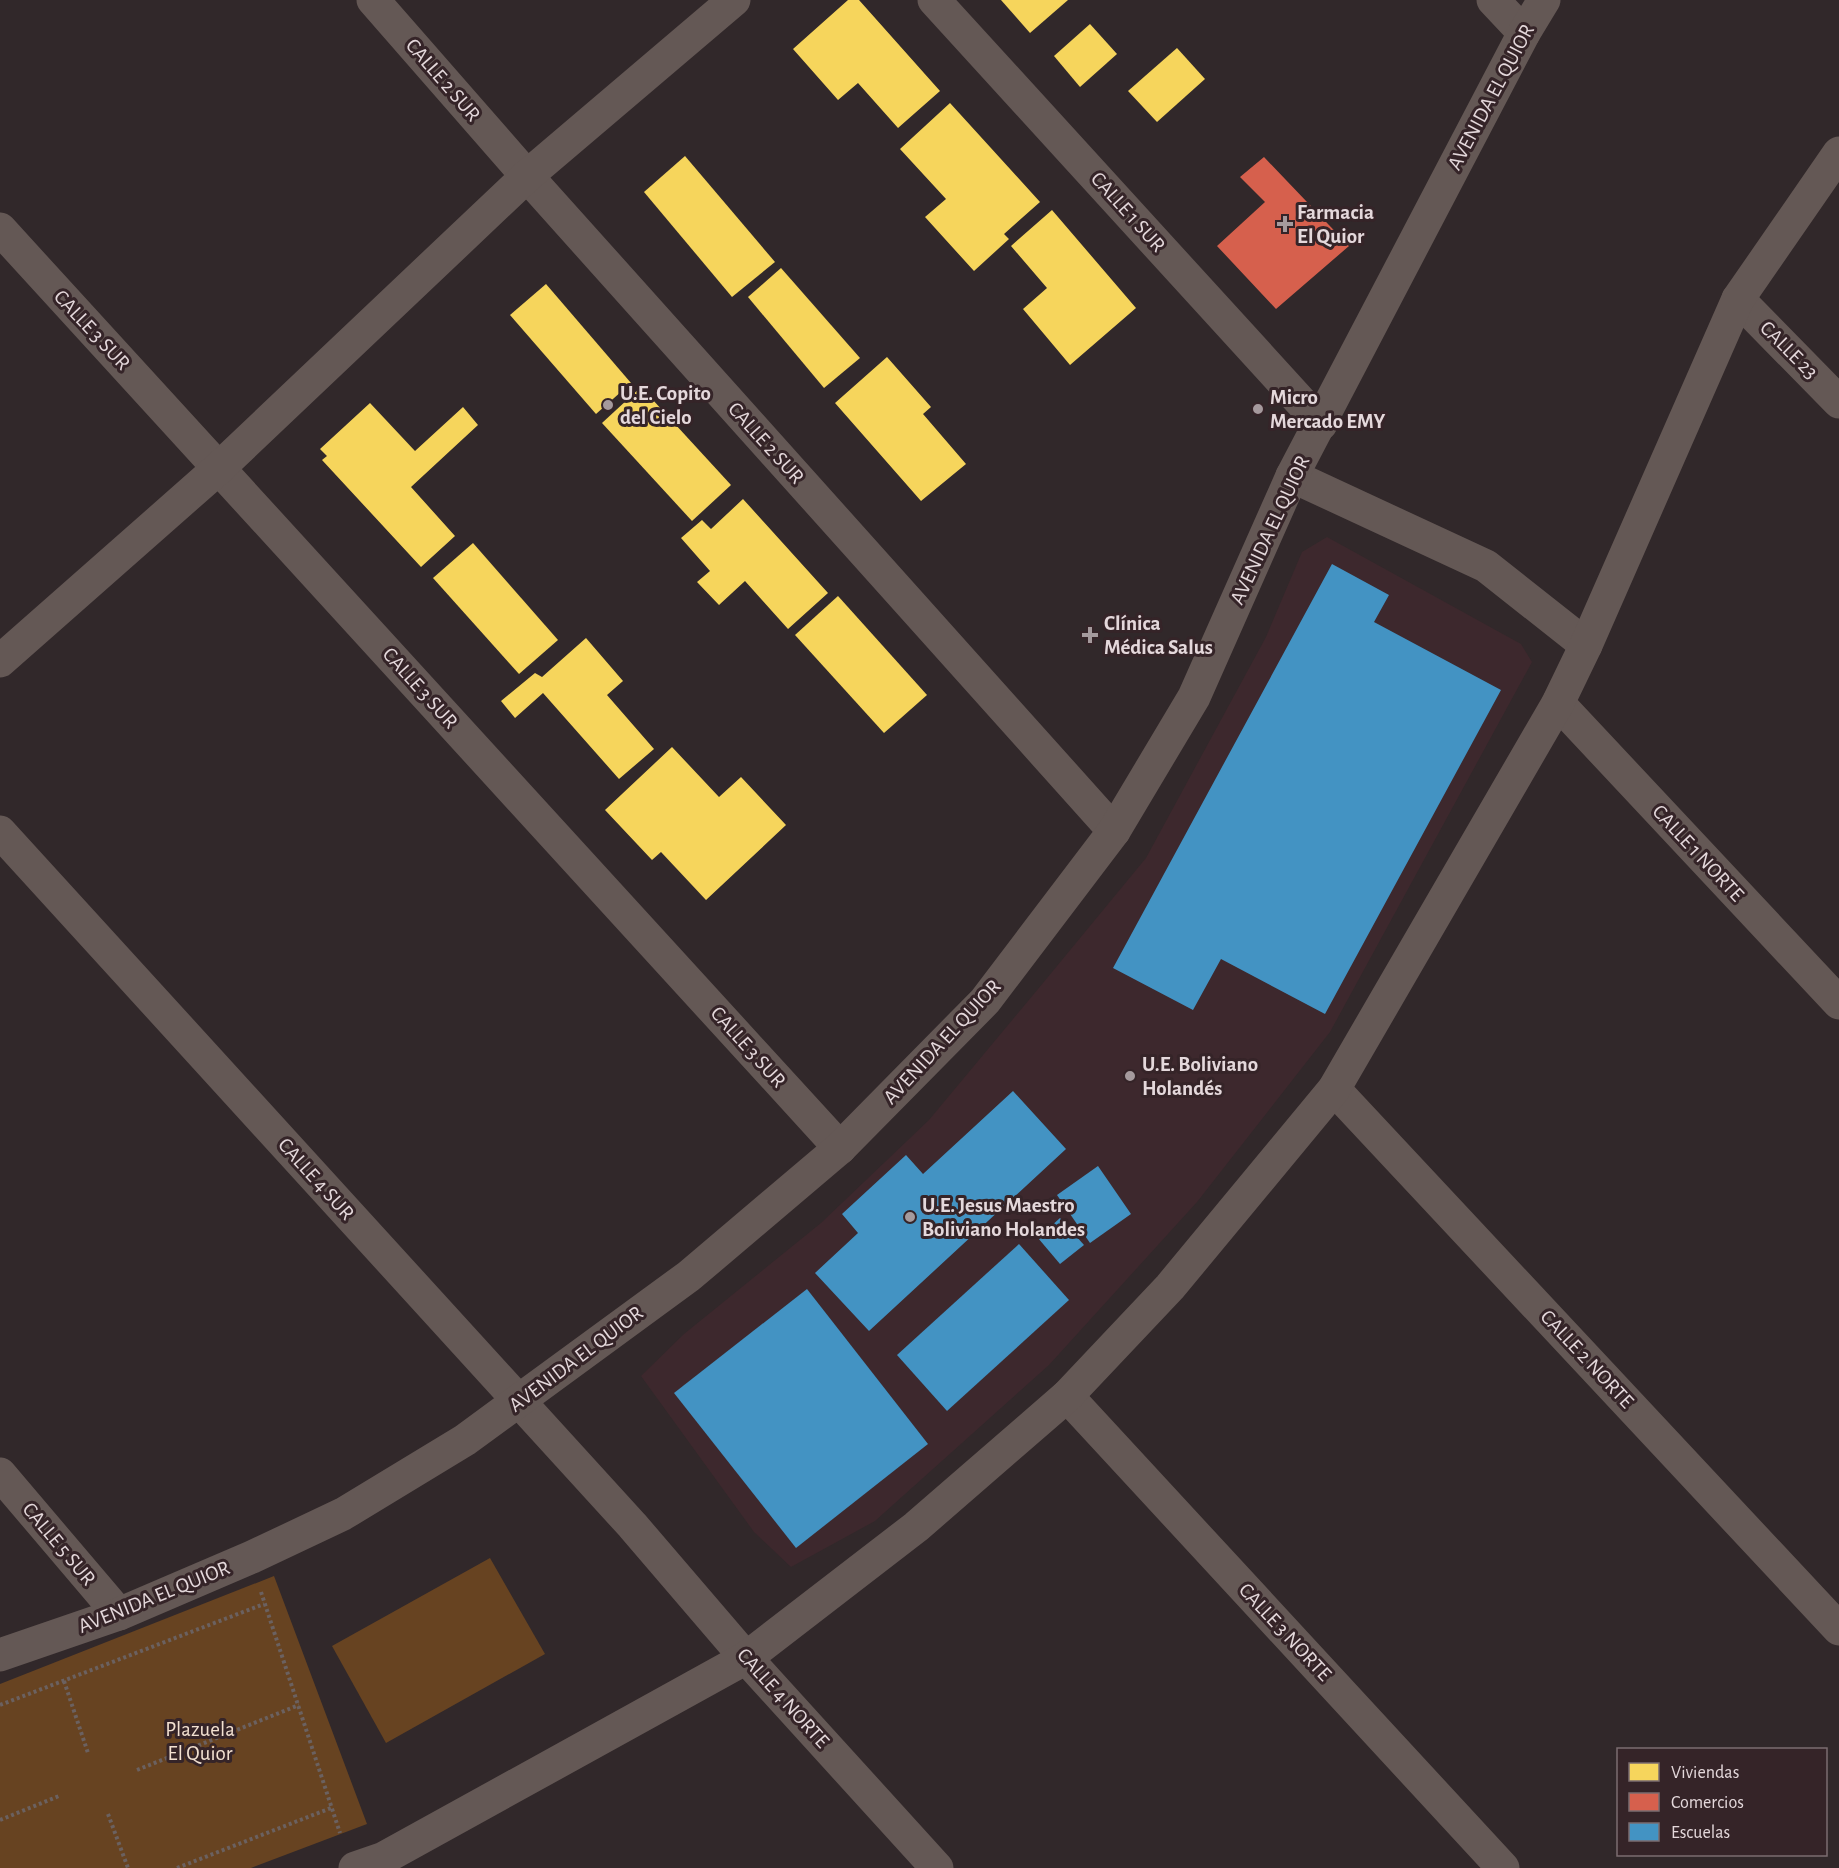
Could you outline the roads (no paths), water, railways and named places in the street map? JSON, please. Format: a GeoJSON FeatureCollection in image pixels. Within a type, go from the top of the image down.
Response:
{"type":"FeatureCollection","features":[{"type":"Feature","properties":{"kind":"street","name":"CALLE 2 SUR"},"geometry":{"type":"LineString","coordinates":[[373,0],[527,176],[1114,831]]}},
{"type":"Feature","properties":{"kind":"street"},"geometry":{"type":"LineString","coordinates":[[0,661],[219,468],[527,176],[734,0]]}},
{"type":"Feature","properties":{"kind":"street","name":"CALLE 1 SUR"},"geometry":{"type":"LineString","coordinates":[[934,0],[1321,424]]}},
{"type":"Feature","properties":{"kind":"street"},"geometry":{"type":"LineString","coordinates":[[1493,0],[1524,33]]}},
{"type":"Feature","properties":{"kind":"street","name":"AVENIDA EL QUIOR"},"geometry":{"type":"LineString","coordinates":[[0,1655],[119,1614],[343,1515],[465,1440],[689,1276],[840,1148],[985,1001],[1114,831],[1194,697],[1292,476],[1524,33],[1544,0]]}},
{"type":"Feature","properties":{"kind":"street"},"geometry":{"type":"LineString","coordinates":[[377,1864],[746,1658],[916,1527],[1067,1396],[1170,1287],[1334,1089],[1558,704],[1738,299],[1839,153]]}},
{"type":"Feature","properties":{"kind":"street","name":"CALLE 3 SUR"},"geometry":{"type":"LineString","coordinates":[[0,230],[840,1148]]}},
{"type":"Feature","properties":{"kind":"street","name":"CALLE 23"},"geometry":{"type":"LineString","coordinates":[[1738,299],[1839,402]]}},
{"type":"Feature","properties":{"kind":"street"},"geometry":{"type":"LineString","coordinates":[[1292,476],[1486,566],[1586,645]]}},
{"type":"Feature","properties":{"kind":"street","name":"CALLE 1 NORTE"},"geometry":{"type":"LineString","coordinates":[[1558,704],[1839,1003]]}},
{"type":"Feature","properties":{"kind":"street","name":"CALLE 4 SUR"},"geometry":{"type":"LineString","coordinates":[[0,832],[632,1526]]}},
{"type":"Feature","properties":{"kind":"street","name":"CALLE 2 NORTE"},"geometry":{"type":"LineString","coordinates":[[1334,1089],[1839,1629]]}},
{"type":"Feature","properties":{"kind":"street","name":"CALLE 3 NORTE"},"geometry":{"type":"LineString","coordinates":[[1067,1396],[1503,1868]]}},
{"type":"Feature","properties":{"kind":"street","name":"CALLE 5 SUR"},"geometry":{"type":"LineString","coordinates":[[0,1474],[119,1614]]}},
{"type":"Feature","properties":{"kind":"street","name":"CALLE 4 NORTE"},"geometry":{"type":"LineString","coordinates":[[632,1526],[746,1658],[937,1868]]}},
{"type":"Feature","properties":{"kind":"place","name":"Farmacia El Quior"},"geometry":{"type":"Point","coordinates":[1285,224]}},
{"type":"Feature","properties":{"kind":"place","name":"U.E. Copito del Cielo"},"geometry":{"type":"Point","coordinates":[608,405]}},
{"type":"Feature","properties":{"kind":"place","name":"Micro Mercado EMY"},"geometry":{"type":"Point","coordinates":[1258,409]}},
{"type":"Feature","properties":{"kind":"place","name":"Clínica Médica Salus"},"geometry":{"type":"Point","coordinates":[1090,635]}},
{"type":"Feature","properties":{"kind":"place","name":"U.E. Boliviano Holandés"},"geometry":{"type":"Point","coordinates":[1130,1076]}},
{"type":"Feature","properties":{"kind":"place","name":"U.E. Jesus Maestro Boliviano Holandes"},"geometry":{"type":"Point","coordinates":[910,1217]}},
{"type":"Feature","properties":{"kind":"park label","name":"Plazuela El Quior"},"geometry":{"type":"Point","coordinates":[200,1741]}}]}
